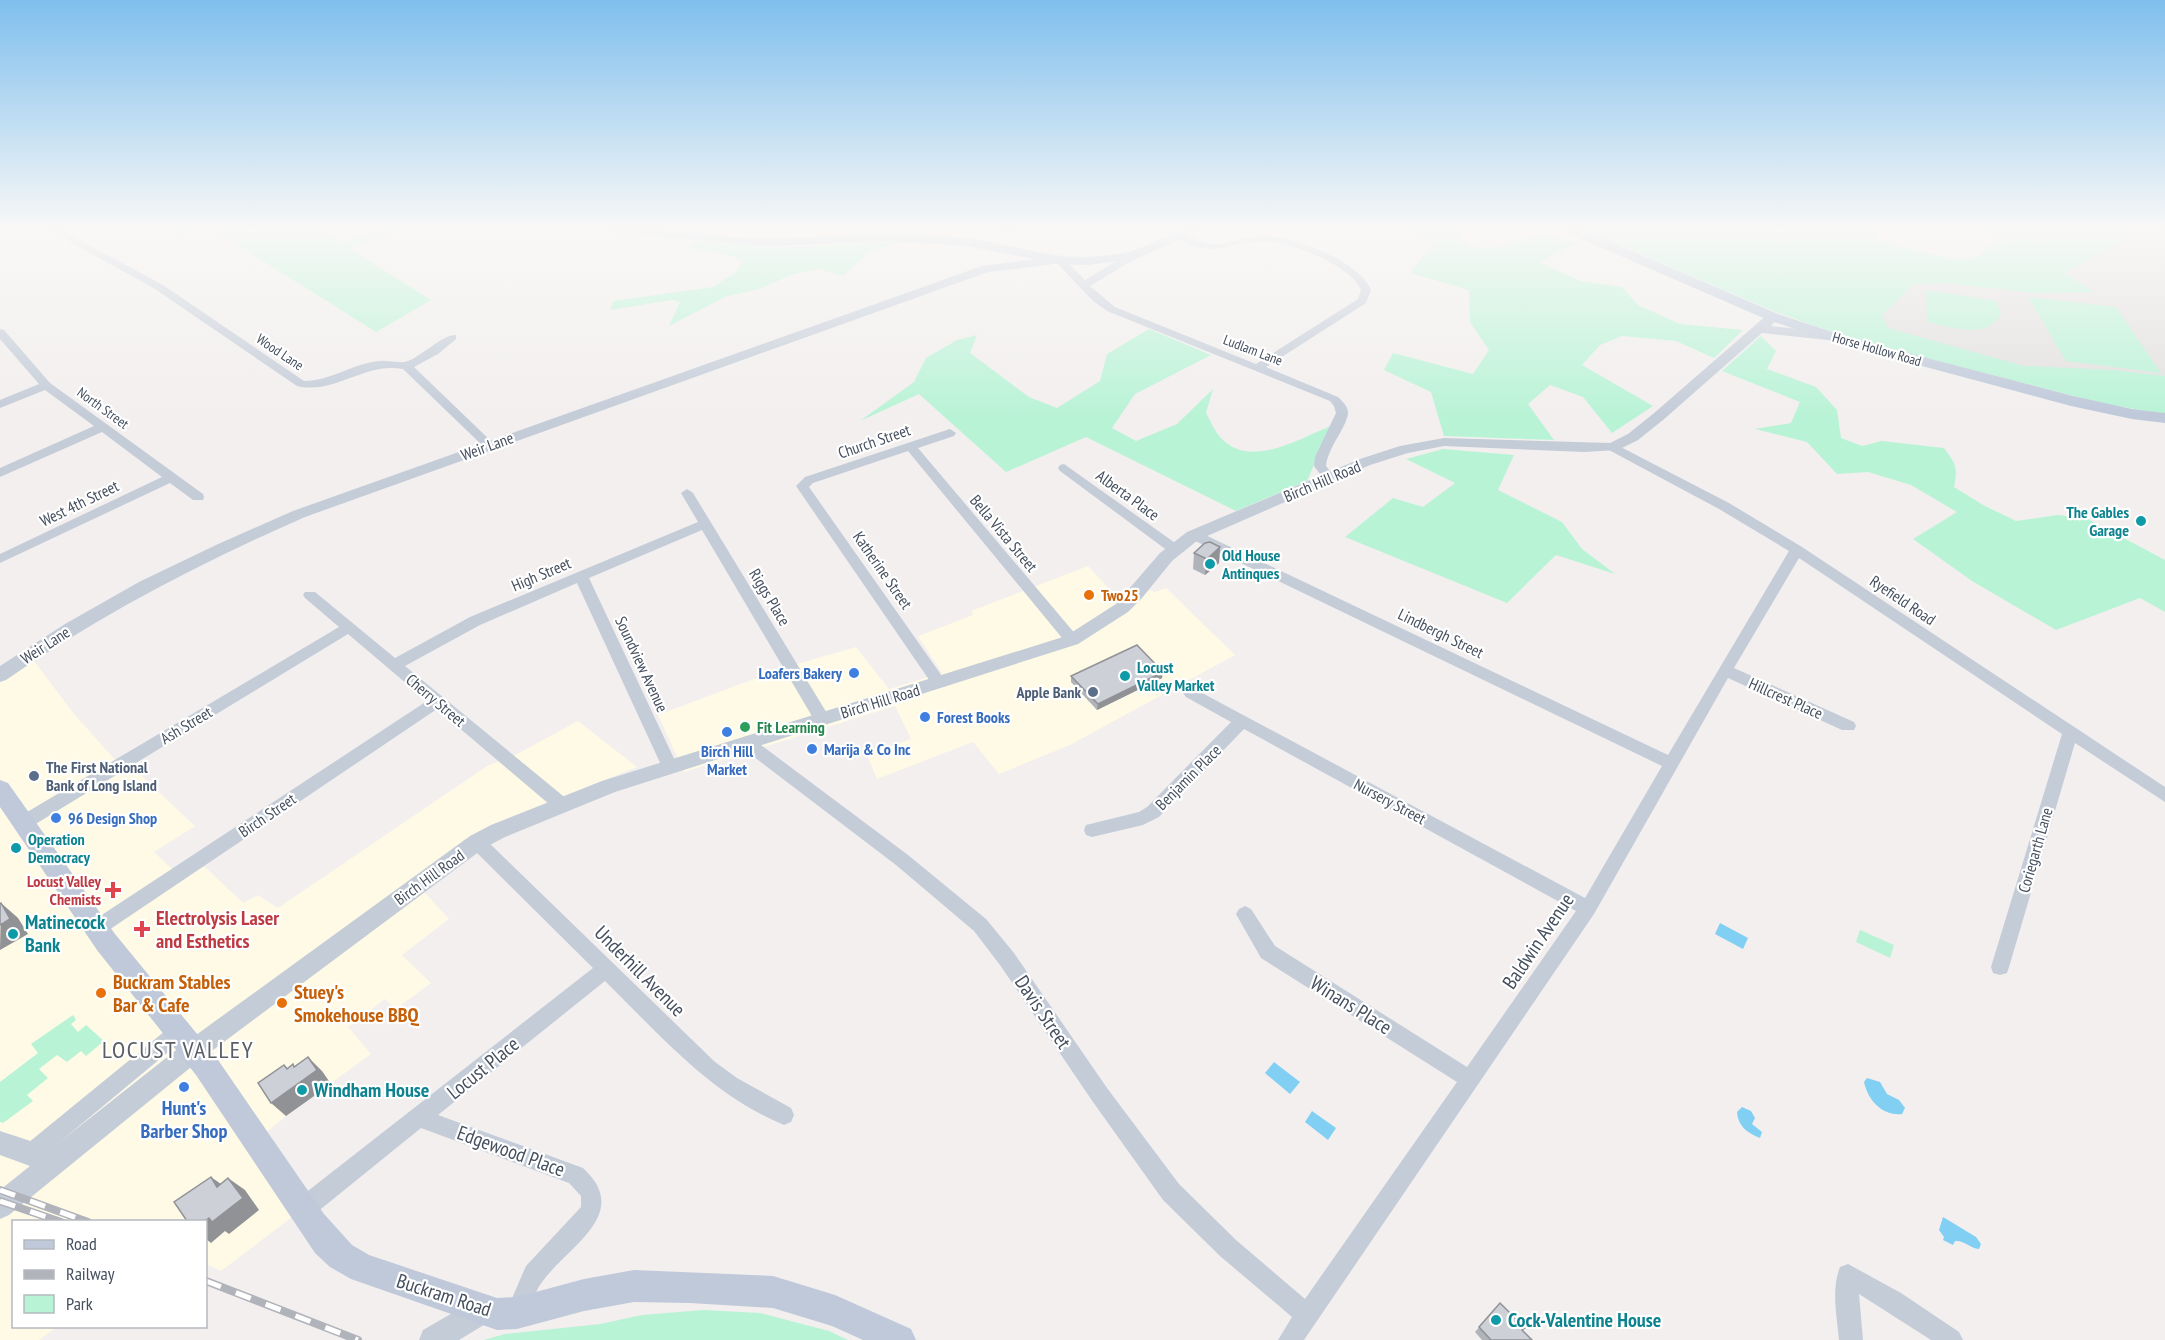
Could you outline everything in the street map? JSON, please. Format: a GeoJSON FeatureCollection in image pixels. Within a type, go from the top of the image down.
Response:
{"type":"FeatureCollection","features":[{"type":"Feature","properties":{"kind":"main road","name":"Horse Hollow Road"},"geometry":{"type":"LineString","coordinates":[[1712,291],[1773,317],[1835,337],[2071,401],[2132,414],[2165,418]]}},
{"type":"Feature","properties":{"kind":"main road","name":"Buckram Road"},"geometry":{"type":"LineString","coordinates":[[0,789],[96,928],[206,1066],[326,1242],[341,1256],[362,1268],[497,1314],[517,1313],[584,1295],[634,1286],[773,1292],[835,1311],[900,1340]]}},
{"type":"Feature","properties":{"kind":"street","name":"Wood Lane"},"geometry":{"type":"LineString","coordinates":[[164,291],[301,384],[327,381],[382,362],[407,366]]}},
{"type":"Feature","properties":{"kind":"street","name":"Weir Lane"},"geometry":{"type":"LineString","coordinates":[[0,675],[60,634],[135,591],[231,543],[299,514],[927,291]]}},
{"type":"Feature","properties":{"kind":"street","name":"Ludlam Lane"},"geometry":{"type":"LineString","coordinates":[[1089,291],[1095,298],[1112,309],[1317,391],[1340,405],[1342,413],[1321,457],[1320,466],[1329,478]]}},
{"type":"Feature","properties":{"kind":"street"},"geometry":{"type":"LineString","coordinates":[[1257,368],[1362,301],[1364,291]]}},
{"type":"Feature","properties":{"kind":"street","name":"Birch Hill Road"},"geometry":{"type":"LineString","coordinates":[[30,1154],[185,1042],[477,842],[609,786],[1072,640],[1119,611],[1173,548],[1194,535],[1392,453],[1433,443],[1613,447],[1633,436],[1773,317]]}},
{"type":"Feature","properties":{"kind":"street"},"geometry":{"type":"LineString","coordinates":[[1760,329],[1835,337]]}},
{"type":"Feature","properties":{"kind":"street","name":"North Street"},"geometry":{"type":"LineString","coordinates":[[2,337],[46,385],[198,497]]}},
{"type":"Feature","properties":{"kind":"street"},"geometry":{"type":"LineString","coordinates":[[452,337],[434,352],[407,366],[489,445]]}},
{"type":"Feature","properties":{"kind":"street"},"geometry":{"type":"LineString","coordinates":[[0,404],[46,385]]}},
{"type":"Feature","properties":{"kind":"street"},"geometry":{"type":"LineString","coordinates":[[0,472],[103,427]]}},
{"type":"Feature","properties":{"kind":"street","name":"Church Street"},"geometry":{"type":"LineString","coordinates":[[809,480],[950,432]]}},
{"type":"Feature","properties":{"kind":"street","name":"Bella Vista Street"},"geometry":{"type":"LineString","coordinates":[[909,446],[1072,640]]}},
{"type":"Feature","properties":{"kind":"street","name":"Ryefield Road"},"geometry":{"type":"LineString","coordinates":[[1613,447],[1724,506],[1797,550],[2165,795]]}},
{"type":"Feature","properties":{"kind":"street","name":"Alberta Place"},"geometry":{"type":"LineString","coordinates":[[1064,468],[1173,548]]}},
{"type":"Feature","properties":{"kind":"street","name":"West 4th Street"},"geometry":{"type":"LineString","coordinates":[[0,559],[172,477]]}},
{"type":"Feature","properties":{"kind":"street","name":"Katherine Street"},"geometry":{"type":"LineString","coordinates":[[809,480],[802,486],[939,682]]}},
{"type":"Feature","properties":{"kind":"street","name":"Riggs Place"},"geometry":{"type":"LineString","coordinates":[[687,493],[822,719]]}},
{"type":"Feature","properties":{"kind":"street","name":"High Street"},"geometry":{"type":"LineString","coordinates":[[395,665],[475,621],[705,524]]}},
{"type":"Feature","properties":{"kind":"street","name":"Lindbergh Street"},"geometry":{"type":"LineString","coordinates":[[1194,535],[1672,764]]}},
{"type":"Feature","properties":{"kind":"street","name":"Baldwin Avenue"},"geometry":{"type":"LineString","coordinates":[[1290,1340],[1588,909],[1725,670],[1797,550]]}},
{"type":"Feature","properties":{"kind":"street","name":"Soundview Avenue"},"geometry":{"type":"LineString","coordinates":[[581,576],[670,767]]}},
{"type":"Feature","properties":{"kind":"street","name":"Cherry Street"},"geometry":{"type":"LineString","coordinates":[[310,595],[562,805]]}},
{"type":"Feature","properties":{"kind":"street","name":"Ash Street"},"geometry":{"type":"LineString","coordinates":[[23,823],[349,627]]}},
{"type":"Feature","properties":{"kind":"street","name":"Hillcrest Place"},"geometry":{"type":"LineString","coordinates":[[1725,670],[1848,726]]}},
{"type":"Feature","properties":{"kind":"street","name":"Nursery Street"},"geometry":{"type":"LineString","coordinates":[[1191,693],[1588,909]]}},
{"type":"Feature","properties":{"kind":"street","name":"Birch Street"},"geometry":{"type":"LineString","coordinates":[[96,928],[438,701]]}},
{"type":"Feature","properties":{"kind":"street","name":"Benjamin Place"},"geometry":{"type":"LineString","coordinates":[[1092,830],[1143,818],[1153,812],[1242,721]]}},
{"type":"Feature","properties":{"kind":"street","name":"Coriegarth Lane"},"geometry":{"type":"LineString","coordinates":[[2000,966],[2070,733]]}},
{"type":"Feature","properties":{"kind":"street","name":"Davis Street"},"geometry":{"type":"LineString","coordinates":[[747,743],[938,888],[980,926],[1007,959],[1100,1095],[1171,1191],[1228,1248],[1307,1315]]}},
{"type":"Feature","properties":{"kind":"street","name":"Underhill Avenue"},"geometry":{"type":"LineString","coordinates":[[477,842],[708,1069],[730,1085],[784,1115]]}},
{"type":"Feature","properties":{"kind":"street","name":"Winans Place"},"geometry":{"type":"LineString","coordinates":[[1245,914],[1268,952],[1471,1080]]}},
{"type":"Feature","properties":{"kind":"street","name":"Locust Place"},"geometry":{"type":"LineString","coordinates":[[303,1209],[606,969]]}},
{"type":"Feature","properties":{"kind":"street","name":"Birch Hill Road"},"geometry":{"type":"LineString","coordinates":[[0,1206],[55,1162],[185,1042]]}},
{"type":"Feature","properties":{"kind":"street","name":"Edgewood Place"},"geometry":{"type":"LineString","coordinates":[[420,1118],[576,1175],[591,1189],[594,1202],[590,1212],[534,1274],[517,1313]]}},
{"type":"Feature","properties":{"kind":"street"},"geometry":{"type":"LineString","coordinates":[[0,1143],[55,1162]]}},
{"type":"Feature","properties":{"kind":"street"},"geometry":{"type":"LineString","coordinates":[[1851,1340],[1847,1310],[1848,1275],[1893,1301],[1951,1340]]}},
{"type":"Feature","properties":{"kind":"street"},"geometry":{"type":"LineString","coordinates":[[433,1340],[482,1310]]}},
{"type":"Feature","properties":{"kind":"shaded area"},"geometry":{"type":"Polygon","coordinates":[[[1879,291],[2165,291],[2165,414],[1851,339],[1879,291]]]}},
{"type":"Feature","properties":{"kind":"shaded area"},"geometry":{"type":"Polygon","coordinates":[[[1088,566],[1121,602],[1150,590],[1155,592],[1166,588],[1235,655],[1070,745],[999,774],[973,742],[877,779],[867,755],[911,739],[895,706],[684,772],[658,715],[783,668],[856,647],[889,689],[942,673],[918,636],[973,615],[971,611],[1088,566]]]}},
{"type":"Feature","properties":{"kind":"shaded area"},"geometry":{"type":"Polygon","coordinates":[[[34,661],[74,714],[117,762],[129,764],[195,826],[154,852],[171,868],[205,867],[243,903],[258,895],[278,908],[487,766],[519,753],[578,721],[637,767],[487,827],[412,883],[424,892],[449,919],[402,955],[431,983],[396,1009],[385,999],[348,1027],[371,1054],[286,1116],[246,1149],[296,1214],[221,1271],[207,1264],[207,1220],[12,1220],[12,1328],[56,1328],[39,1340],[0,1340],[0,678],[34,661]]]}},
{"type":"Feature","properties":{"kind":"green space"},"geometry":{"type":"Polygon","coordinates":[[[310,291],[416,291],[431,300],[376,332],[310,291]]]}},
{"type":"Feature","properties":{"kind":"green space"},"geometry":{"type":"Polygon","coordinates":[[[688,291],[752,291],[725,297],[669,326],[680,302],[672,300],[610,310],[613,301],[688,291]]]}},
{"type":"Feature","properties":{"kind":"green space"},"geometry":{"type":"Polygon","coordinates":[[[1469,291],[1625,291],[1638,305],[1680,324],[1743,330],[1714,358],[1676,341],[1622,336],[1600,345],[1582,365],[1653,406],[1612,433],[1583,397],[1550,385],[1528,404],[1554,440],[1444,436],[1431,392],[1384,370],[1393,353],[1473,374],[1489,350],[1470,322],[1469,291]]]}},
{"type":"Feature","properties":{"kind":"green space"},"geometry":{"type":"Polygon","coordinates":[[[1725,291],[1907,291],[1882,315],[1888,328],[2024,366],[2114,370],[2165,376],[2165,414],[2105,404],[1851,339],[1773,311],[1725,291]]]}},
{"type":"Feature","properties":{"kind":"green space"},"geometry":{"type":"Polygon","coordinates":[[[1926,291],[1996,301],[2001,314],[1995,322],[1978,329],[1956,329],[1927,322],[1926,291]]]}},
{"type":"Feature","properties":{"kind":"green space"},"geometry":{"type":"Polygon","coordinates":[[[2013,291],[2094,292],[2035,293],[2013,291]]]}},
{"type":"Feature","properties":{"kind":"green space"},"geometry":{"type":"Polygon","coordinates":[[[2028,297],[2116,307],[2161,373],[2066,361],[2028,297]]]}},
{"type":"Feature","properties":{"kind":"green space"},"geometry":{"type":"Polygon","coordinates":[[[1149,329],[1211,355],[1135,394],[1112,428],[1136,441],[1177,424],[1213,389],[1206,413],[1220,437],[1232,447],[1245,451],[1274,449],[1331,426],[1307,481],[1236,511],[1086,437],[1006,472],[919,394],[860,421],[914,382],[926,358],[957,340],[977,335],[970,353],[1029,397],[1057,408],[1100,381],[1107,354],[1149,329]]]}},
{"type":"Feature","properties":{"kind":"green space"},"geometry":{"type":"Polygon","coordinates":[[[1761,336],[1776,351],[1767,369],[1816,387],[1837,410],[1841,438],[1862,446],[1882,441],[1944,448],[1955,466],[1954,487],[1983,505],[2016,521],[2058,515],[2086,518],[2165,560],[2165,612],[2140,598],[2056,630],[1972,581],[1913,539],[1957,512],[1911,485],[1868,472],[1837,474],[1807,442],[1755,429],[1791,423],[1800,402],[1722,371],[1761,336]]]}},
{"type":"Feature","properties":{"kind":"green space"},"geometry":{"type":"Polygon","coordinates":[[[1443,449],[1514,455],[1498,490],[1562,522],[1582,549],[1615,574],[1556,555],[1507,603],[1345,537],[1393,498],[1423,507],[1455,483],[1406,459],[1443,449]]]}},
{"type":"Feature","properties":{"kind":"green space"},"geometry":{"type":"Polygon","coordinates":[[[1860,930],[1894,945],[1890,958],[1856,942],[1860,930]]]}},
{"type":"Feature","properties":{"kind":"green space"},"geometry":{"type":"Polygon","coordinates":[[[73,1015],[76,1020],[71,1024],[78,1032],[86,1025],[104,1041],[86,1056],[81,1051],[67,1062],[57,1055],[39,1069],[48,1078],[27,1095],[33,1101],[3,1123],[0,1122],[0,1082],[38,1053],[31,1044],[73,1015]]]}},
{"type":"Feature","properties":{"kind":"green space"},"geometry":{"type":"Polygon","coordinates":[[[703,1310],[760,1313],[829,1331],[848,1340],[484,1340],[505,1334],[600,1324],[642,1315],[703,1310]]]}},
{"type":"Feature","properties":{"kind":"water"},"geometry":{"type":"Polygon","coordinates":[[[1720,923],[1748,938],[1743,949],[1715,934],[1720,923]]]}},
{"type":"Feature","properties":{"kind":"water"},"geometry":{"type":"Polygon","coordinates":[[[1274,1062],[1300,1082],[1290,1094],[1265,1073],[1274,1062]]]}},
{"type":"Feature","properties":{"kind":"water"},"geometry":{"type":"Polygon","coordinates":[[[1867,1078],[1880,1082],[1887,1094],[1899,1100],[1905,1108],[1902,1114],[1882,1110],[1873,1101],[1864,1082],[1867,1078]]]}},
{"type":"Feature","properties":{"kind":"water"},"geometry":{"type":"Polygon","coordinates":[[[1742,1107],[1751,1111],[1755,1118],[1752,1124],[1762,1132],[1760,1138],[1741,1125],[1737,1112],[1742,1107]]]}},
{"type":"Feature","properties":{"kind":"water"},"geometry":{"type":"Polygon","coordinates":[[[1312,1111],[1336,1128],[1328,1140],[1305,1122],[1312,1111]]]}},
{"type":"Feature","properties":{"kind":"water"},"geometry":{"type":"Polygon","coordinates":[[[1943,1217],[1976,1237],[1981,1244],[1979,1249],[1955,1241],[1953,1245],[1943,1240],[1944,1237],[1939,1230],[1943,1217]]]}},
{"type":"Feature","properties":{"kind":"building"},"geometry":{"type":"Polygon","coordinates":[[[1210,542],[1220,547],[1207,559],[1194,553],[1205,543],[1210,542]]]}},
{"type":"Feature","properties":{"kind":"building","name":"Locust Valley Market"},"geometry":{"type":"Polygon","coordinates":[[[1137,645],[1163,672],[1098,704],[1071,676],[1137,645]]]}},
{"type":"Feature","properties":{"kind":"building"},"geometry":{"type":"Polygon","coordinates":[[[0,904],[10,919],[0,925],[0,904]]]}},
{"type":"Feature","properties":{"kind":"building"},"geometry":{"type":"Polygon","coordinates":[[[308,1057],[317,1070],[271,1103],[258,1083],[284,1065],[287,1069],[293,1064],[294,1067],[308,1057]]]}},
{"type":"Feature","properties":{"kind":"building"},"geometry":{"type":"Polygon","coordinates":[[[211,1177],[217,1187],[228,1178],[243,1198],[212,1222],[209,1218],[186,1220],[174,1202],[211,1177]]]}},
{"type":"Feature","properties":{"kind":"building","name":"Cock-Valentine House"},"geometry":{"type":"Polygon","coordinates":[[[1500,1303],[1525,1328],[1522,1330],[1532,1340],[1491,1340],[1479,1327],[1500,1303]]]}},
{"type":"Feature","properties":{"kind":"railway"},"geometry":{"type":"LineString","coordinates":[[0,1190],[82,1220]]}},
{"type":"Feature","properties":{"kind":"railway"},"geometry":{"type":"LineString","coordinates":[[0,1201],[55,1220]]}},
{"type":"Feature","properties":{"kind":"railway"},"geometry":{"type":"LineString","coordinates":[[207,1281],[358,1340]]}},
{"type":"Feature","properties":{"kind":"place","name":"The Gables Garage"},"geometry":{"type":"Point","coordinates":[2141,521]}},
{"type":"Feature","properties":{"kind":"place","name":"Old House Antinques"},"geometry":{"type":"Point","coordinates":[1210,564]}},
{"type":"Feature","properties":{"kind":"place","name":"Two25"},"geometry":{"type":"Point","coordinates":[1089,595]}},
{"type":"Feature","properties":{"kind":"place","name":"Loafers Bakery"},"geometry":{"type":"Point","coordinates":[854,673]}},
{"type":"Feature","properties":{"kind":"place","name":"Locust Valley Market"},"geometry":{"type":"Point","coordinates":[1125,676]}},
{"type":"Feature","properties":{"kind":"place","name":"Apple Bank"},"geometry":{"type":"Point","coordinates":[1093,692]}},
{"type":"Feature","properties":{"kind":"place","name":"Forest Books"},"geometry":{"type":"Point","coordinates":[925,717]}},
{"type":"Feature","properties":{"kind":"place","name":"Fit Learning"},"geometry":{"type":"Point","coordinates":[745,727]}},
{"type":"Feature","properties":{"kind":"place","name":"Birch Hill Market"},"geometry":{"type":"Point","coordinates":[727,732]}},
{"type":"Feature","properties":{"kind":"place","name":"Marija & Co Inc"},"geometry":{"type":"Point","coordinates":[812,749]}},
{"type":"Feature","properties":{"kind":"place","name":"The First National Bank of Long Island"},"geometry":{"type":"Point","coordinates":[34,776]}},
{"type":"Feature","properties":{"kind":"place","name":"96 Design Shop"},"geometry":{"type":"Point","coordinates":[56,818]}},
{"type":"Feature","properties":{"kind":"place","name":"Operation Democracy"},"geometry":{"type":"Point","coordinates":[16,848]}},
{"type":"Feature","properties":{"kind":"place","name":"Locust Valley Chemists"},"geometry":{"type":"Point","coordinates":[113,890]}},
{"type":"Feature","properties":{"kind":"place","name":"Electrolysis Laser and Esthetics"},"geometry":{"type":"Point","coordinates":[142,929]}},
{"type":"Feature","properties":{"kind":"place","name":"Matinecock Bank"},"geometry":{"type":"Point","coordinates":[13,934]}},
{"type":"Feature","properties":{"kind":"place","name":"Buckram Stables Bar & Cafe"},"geometry":{"type":"Point","coordinates":[101,993]}},
{"type":"Feature","properties":{"kind":"place","name":"Stuey's Smokehouse BBQ"},"geometry":{"type":"Point","coordinates":[282,1003]}},
{"type":"Feature","properties":{"kind":"place","name":"Hunt's Barber Shop"},"geometry":{"type":"Point","coordinates":[184,1087]}},
{"type":"Feature","properties":{"kind":"place","name":"Windham House"},"geometry":{"type":"Point","coordinates":[302,1090]}},
{"type":"Feature","properties":{"kind":"place","name":"Cock-Valentine House"},"geometry":{"type":"Point","coordinates":[1496,1320]}},
{"type":"Feature","properties":{"kind":"district","name":"LOCUST VALLEY"},"geometry":{"type":"Point","coordinates":[178,1050]}}]}
